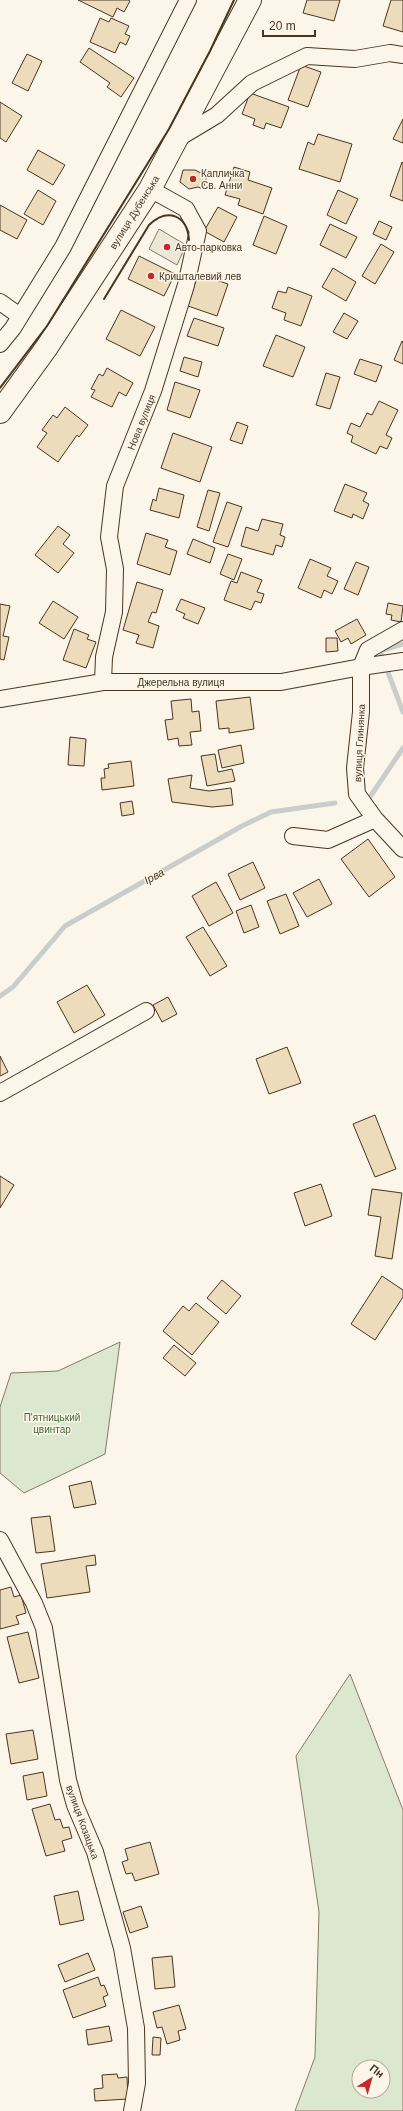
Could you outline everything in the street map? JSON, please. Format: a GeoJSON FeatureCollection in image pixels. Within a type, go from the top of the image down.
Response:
{"type":"FeatureCollection","features":[{"type":"Feature","properties":{"kind":"main road","name":"вулиця Дубенська"},"geometry":{"type":"LineString","coordinates":[[0,412],[47,347],[150,189],[250,0]]}},
{"type":"Feature","properties":{"kind":"street"},"geometry":{"type":"LineString","coordinates":[[0,344],[20,316],[63,247],[188,0]]}},
{"type":"Feature","properties":{"kind":"street"},"geometry":{"type":"LineString","coordinates":[[177,139],[217,115],[252,83],[307,56],[355,60],[390,53],[403,55]]}},
{"type":"Feature","properties":{"kind":"street","name":"Нова вулиця"},"geometry":{"type":"LineString","coordinates":[[103,682],[104,657],[114,612],[115,568],[109,537],[115,486],[153,391],[186,285],[198,231],[186,209],[150,189]]}},
{"type":"Feature","properties":{"kind":"street"},"geometry":{"type":"LineString","coordinates":[[0,302],[20,316]]}},
{"type":"Feature","properties":{"kind":"street"},"geometry":{"type":"LineString","coordinates":[[367,666],[368,650],[403,630]]}},
{"type":"Feature","properties":{"kind":"street","name":"Джерельна вулиця"},"geometry":{"type":"LineString","coordinates":[[0,699],[103,682],[281,682],[367,666],[396,663]]}},
{"type":"Feature","properties":{"kind":"street","name":"вулиця Глинянка"},"geometry":{"type":"LineString","coordinates":[[367,666],[356,768],[356,794],[375,819],[403,849]]}},
{"type":"Feature","properties":{"kind":"street"},"geometry":{"type":"LineString","coordinates":[[293,836],[328,840],[375,819]]}},
{"type":"Feature","properties":{"kind":"street"},"geometry":{"type":"LineString","coordinates":[[0,1093],[146,1011]]}},
{"type":"Feature","properties":{"kind":"street","name":"вулиця Козацька"},"geometry":{"type":"LineString","coordinates":[[0,1540],[34,1603],[44,1628],[68,1780],[75,1805],[95,1852],[122,1948],[136,2028],[137,2083],[132,2111]]}},
{"type":"Feature","properties":{"kind":"green space","name":"П'ятницький цвинтар"},"geometry":{"type":"Polygon","coordinates":[[[120,1342],[105,1454],[24,1493],[0,1473],[0,1407],[11,1373],[58,1371],[120,1342]]]}},
{"type":"Feature","properties":{"kind":"green space"},"geometry":{"type":"Polygon","coordinates":[[[350,1674],[403,1810],[403,2111],[295,2111],[315,2057],[319,1912],[296,1756],[350,1674]]]}},
{"type":"Feature","properties":{"kind":"shaded area","name":"Авто-парковка"},"geometry":{"type":"Polygon","coordinates":[[[159,229],[186,245],[177,265],[149,249],[159,229]]]}},
{"type":"Feature","properties":{"kind":"building"},"geometry":{"type":"Polygon","coordinates":[[[78,0],[130,1],[124,12],[117,8],[113,17],[78,0]]]}},
{"type":"Feature","properties":{"kind":"building"},"geometry":{"type":"Polygon","coordinates":[[[307,0],[340,0],[334,21],[303,13],[307,0]]]}},
{"type":"Feature","properties":{"kind":"building"},"geometry":{"type":"Polygon","coordinates":[[[391,0],[403,0],[403,32],[383,26],[391,0]]]}},
{"type":"Feature","properties":{"kind":"building"},"geometry":{"type":"Polygon","coordinates":[[[100,18],[109,22],[111,18],[129,26],[125,34],[130,36],[126,45],[120,42],[115,53],[90,42],[100,18]]]}},
{"type":"Feature","properties":{"kind":"building"},"geometry":{"type":"Polygon","coordinates":[[[89,48],[134,78],[121,97],[107,87],[110,83],[80,62],[89,48]]]}},
{"type":"Feature","properties":{"kind":"building"},"geometry":{"type":"Polygon","coordinates":[[[27,54],[42,61],[28,91],[12,83],[27,54]]]}},
{"type":"Feature","properties":{"kind":"building"},"geometry":{"type":"Polygon","coordinates":[[[301,65],[321,72],[308,107],[288,100],[301,65]]]}},
{"type":"Feature","properties":{"kind":"building"},"geometry":{"type":"Polygon","coordinates":[[[250,93],[289,107],[281,128],[266,123],[264,129],[253,125],[255,119],[242,114],[250,93]]]}},
{"type":"Feature","properties":{"kind":"building"},"geometry":{"type":"Polygon","coordinates":[[[0,102],[22,116],[6,142],[0,138],[0,102]]]}},
{"type":"Feature","properties":{"kind":"building"},"geometry":{"type":"Polygon","coordinates":[[[403,119],[403,143],[393,139],[403,119]]]}},
{"type":"Feature","properties":{"kind":"building"},"geometry":{"type":"Polygon","coordinates":[[[318,134],[352,144],[340,182],[299,169],[308,142],[314,145],[318,134]]]}},
{"type":"Feature","properties":{"kind":"building"},"geometry":{"type":"Polygon","coordinates":[[[38,150],[65,165],[53,185],[27,170],[38,150]]]}},
{"type":"Feature","properties":{"kind":"building"},"geometry":{"type":"Polygon","coordinates":[[[402,162],[403,163],[403,201],[390,196],[402,162]]]}},
{"type":"Feature","properties":{"kind":"building"},"geometry":{"type":"Polygon","coordinates":[[[234,167],[250,172],[248,180],[272,188],[263,214],[238,205],[240,199],[225,195],[234,167]]]}},
{"type":"Feature","properties":{"kind":"building","name":"Капличка Св. Анни"},"geometry":{"type":"Polygon","coordinates":[[[183,170],[195,170],[207,176],[203,189],[198,187],[189,189],[180,182],[183,170]]]}},
{"type":"Feature","properties":{"kind":"building"},"geometry":{"type":"Polygon","coordinates":[[[38,190],[56,201],[43,225],[24,214],[38,190]]]}},
{"type":"Feature","properties":{"kind":"building"},"geometry":{"type":"Polygon","coordinates":[[[338,190],[358,199],[346,224],[327,215],[338,190]]]}},
{"type":"Feature","properties":{"kind":"building"},"geometry":{"type":"Polygon","coordinates":[[[0,205],[27,220],[17,239],[0,230],[0,205]]]}},
{"type":"Feature","properties":{"kind":"building"},"geometry":{"type":"Polygon","coordinates":[[[218,207],[237,217],[224,242],[204,231],[218,207]]]}},
{"type":"Feature","properties":{"kind":"building"},"geometry":{"type":"Polygon","coordinates":[[[264,216],[287,226],[276,254],[253,245],[264,216]]]}},
{"type":"Feature","properties":{"kind":"building"},"geometry":{"type":"Polygon","coordinates":[[[379,221],[392,227],[386,240],[373,234],[379,221]]]}},
{"type":"Feature","properties":{"kind":"building"},"geometry":{"type":"Polygon","coordinates":[[[330,224],[357,237],[346,258],[320,245],[330,224]]]}},
{"type":"Feature","properties":{"kind":"building"},"geometry":{"type":"Polygon","coordinates":[[[381,244],[394,252],[375,284],[362,276],[381,244]]]}},
{"type":"Feature","properties":{"kind":"building","name":"Кришталевий лев"},"geometry":{"type":"Polygon","coordinates":[[[139,256],[175,274],[164,296],[128,279],[139,256]]]}},
{"type":"Feature","properties":{"kind":"building"},"geometry":{"type":"Polygon","coordinates":[[[333,268],[356,282],[346,301],[322,287],[333,268]]]}},
{"type":"Feature","properties":{"kind":"building"},"geometry":{"type":"Polygon","coordinates":[[[198,274],[228,284],[217,316],[188,306],[198,274]]]}},
{"type":"Feature","properties":{"kind":"building"},"geometry":{"type":"Polygon","coordinates":[[[288,287],[312,296],[301,326],[284,320],[286,313],[272,308],[278,291],[286,293],[288,287]]]}},
{"type":"Feature","properties":{"kind":"building"},"geometry":{"type":"Polygon","coordinates":[[[121,310],[155,327],[140,356],[106,339],[121,310]]]}},
{"type":"Feature","properties":{"kind":"building"},"geometry":{"type":"Polygon","coordinates":[[[344,313],[358,321],[347,339],[333,332],[344,313]]]}},
{"type":"Feature","properties":{"kind":"building"},"geometry":{"type":"Polygon","coordinates":[[[194,318],[224,328],[218,346],[187,336],[194,318]]]}},
{"type":"Feature","properties":{"kind":"building"},"geometry":{"type":"Polygon","coordinates":[[[276,335],[305,347],[293,377],[263,366],[276,335]]]}},
{"type":"Feature","properties":{"kind":"building"},"geometry":{"type":"Polygon","coordinates":[[[402,341],[403,342],[403,364],[394,360],[402,341]]]}},
{"type":"Feature","properties":{"kind":"building"},"geometry":{"type":"Polygon","coordinates":[[[184,357],[202,362],[198,377],[180,371],[184,357]]]}},
{"type":"Feature","properties":{"kind":"building"},"geometry":{"type":"Polygon","coordinates":[[[360,359],[382,366],[376,382],[354,374],[360,359]]]}},
{"type":"Feature","properties":{"kind":"building"},"geometry":{"type":"Polygon","coordinates":[[[107,368],[133,383],[126,396],[119,392],[112,407],[91,397],[95,390],[91,389],[99,374],[103,376],[107,368]]]}},
{"type":"Feature","properties":{"kind":"building"},"geometry":{"type":"Polygon","coordinates":[[[326,373],[340,377],[330,409],[316,405],[326,373]]]}},
{"type":"Feature","properties":{"kind":"building"},"geometry":{"type":"Polygon","coordinates":[[[175,382],[200,390],[190,418],[167,410],[175,382]]]}},
{"type":"Feature","properties":{"kind":"building"},"geometry":{"type":"Polygon","coordinates":[[[379,401],[398,410],[386,435],[392,438],[387,449],[380,446],[376,454],[351,442],[353,436],[347,433],[351,423],[360,427],[367,413],[372,415],[379,401]]]}},
{"type":"Feature","properties":{"kind":"building"},"geometry":{"type":"Polygon","coordinates":[[[65,407],[88,425],[79,437],[77,435],[58,462],[37,447],[47,433],[42,430],[53,415],[57,418],[65,407]]]}},
{"type":"Feature","properties":{"kind":"building"},"geometry":{"type":"Polygon","coordinates":[[[237,422],[248,426],[242,444],[230,440],[237,422]]]}},
{"type":"Feature","properties":{"kind":"building"},"geometry":{"type":"Polygon","coordinates":[[[173,433],[212,447],[200,482],[161,468],[173,433]]]}},
{"type":"Feature","properties":{"kind":"building"},"geometry":{"type":"Polygon","coordinates":[[[345,484],[367,493],[363,501],[369,504],[363,519],[353,514],[352,518],[334,511],[345,484]]]}},
{"type":"Feature","properties":{"kind":"building"},"geometry":{"type":"Polygon","coordinates":[[[159,488],[184,495],[179,518],[150,510],[153,499],[156,501],[159,488]]]}},
{"type":"Feature","properties":{"kind":"building"},"geometry":{"type":"Polygon","coordinates":[[[208,490],[220,493],[209,531],[197,527],[208,490]]]}},
{"type":"Feature","properties":{"kind":"building"},"geometry":{"type":"Polygon","coordinates":[[[227,502],[242,507],[228,547],[213,542],[227,502]]]}},
{"type":"Feature","properties":{"kind":"building"},"geometry":{"type":"Polygon","coordinates":[[[262,519],[283,524],[280,535],[285,537],[282,547],[276,545],[273,555],[241,546],[246,527],[258,531],[262,519]]]}},
{"type":"Feature","properties":{"kind":"building"},"geometry":{"type":"Polygon","coordinates":[[[58,526],[70,535],[63,544],[74,553],[58,573],[35,555],[58,526]]]}},
{"type":"Feature","properties":{"kind":"building"},"geometry":{"type":"Polygon","coordinates":[[[146,533],[168,540],[165,547],[177,551],[170,575],[137,564],[146,533]]]}},
{"type":"Feature","properties":{"kind":"building"},"geometry":{"type":"Polygon","coordinates":[[[193,539],[215,548],[210,563],[187,554],[193,539]]]}},
{"type":"Feature","properties":{"kind":"building"},"geometry":{"type":"Polygon","coordinates":[[[228,554],[242,559],[234,580],[220,574],[228,554]]]}},
{"type":"Feature","properties":{"kind":"building"},"geometry":{"type":"Polygon","coordinates":[[[310,559],[331,568],[327,576],[338,581],[332,594],[324,590],[321,598],[298,588],[310,559]]]}},
{"type":"Feature","properties":{"kind":"building"},"geometry":{"type":"Polygon","coordinates":[[[356,562],[369,567],[358,595],[344,589],[356,562]]]}},
{"type":"Feature","properties":{"kind":"building"},"geometry":{"type":"Polygon","coordinates":[[[241,572],[262,580],[257,592],[264,594],[261,603],[255,601],[251,610],[224,600],[231,581],[237,583],[241,572]]]}},
{"type":"Feature","properties":{"kind":"building"},"geometry":{"type":"Polygon","coordinates":[[[137,582],[163,590],[156,613],[152,612],[148,622],[159,626],[153,648],[136,643],[139,635],[123,630],[137,582]]]}},
{"type":"Feature","properties":{"kind":"building"},"geometry":{"type":"Polygon","coordinates":[[[181,599],[205,608],[198,624],[183,618],[185,614],[176,610],[181,599]]]}},
{"type":"Feature","properties":{"kind":"building"},"geometry":{"type":"Polygon","coordinates":[[[53,601],[78,617],[64,639],[39,623],[53,601]]]}},
{"type":"Feature","properties":{"kind":"building"},"geometry":{"type":"Polygon","coordinates":[[[388,603],[403,606],[401,622],[391,620],[392,615],[386,614],[388,603]]]}},
{"type":"Feature","properties":{"kind":"building"},"geometry":{"type":"Polygon","coordinates":[[[0,604],[10,606],[3,636],[9,637],[4,660],[0,659],[0,604]]]}},
{"type":"Feature","properties":{"kind":"building"},"geometry":{"type":"Polygon","coordinates":[[[357,619],[366,635],[351,644],[348,638],[341,642],[335,631],[357,619]]]}},
{"type":"Feature","properties":{"kind":"building"},"geometry":{"type":"Polygon","coordinates":[[[74,629],[89,635],[87,639],[96,642],[86,668],[63,660],[74,629]]]}},
{"type":"Feature","properties":{"kind":"building"},"geometry":{"type":"Polygon","coordinates":[[[326,638],[337,638],[338,651],[326,652],[326,638]]]}},
{"type":"Feature","properties":{"kind":"building"},"geometry":{"type":"Polygon","coordinates":[[[250,697],[254,729],[229,733],[229,728],[219,729],[216,701],[250,697]]]}},
{"type":"Feature","properties":{"kind":"building"},"geometry":{"type":"Polygon","coordinates":[[[191,699],[192,712],[199,711],[201,731],[190,732],[192,745],[179,746],[178,738],[168,740],[165,720],[173,719],[171,701],[191,699]]]}},
{"type":"Feature","properties":{"kind":"building"},"geometry":{"type":"Polygon","coordinates":[[[70,737],[86,739],[84,766],[68,765],[70,737]]]}},
{"type":"Feature","properties":{"kind":"building"},"geometry":{"type":"Polygon","coordinates":[[[241,745],[244,763],[222,768],[218,750],[241,745]]]}},
{"type":"Feature","properties":{"kind":"building"},"geometry":{"type":"Polygon","coordinates":[[[215,754],[218,772],[232,769],[235,781],[207,786],[201,756],[215,754]]]}},
{"type":"Feature","properties":{"kind":"building"},"geometry":{"type":"Polygon","coordinates":[[[131,761],[134,786],[102,790],[101,778],[105,778],[104,769],[109,768],[108,764],[131,761]]]}},
{"type":"Feature","properties":{"kind":"building"},"geometry":{"type":"Polygon","coordinates":[[[192,775],[190,788],[209,791],[231,788],[233,805],[212,807],[172,802],[168,779],[192,775]]]}},
{"type":"Feature","properties":{"kind":"building"},"geometry":{"type":"Polygon","coordinates":[[[132,801],[134,814],[122,816],[120,803],[132,801]]]}},
{"type":"Feature","properties":{"kind":"building"},"geometry":{"type":"Polygon","coordinates":[[[368,839],[395,877],[369,897],[341,859],[368,839]]]}},
{"type":"Feature","properties":{"kind":"building"},"geometry":{"type":"Polygon","coordinates":[[[253,862],[265,888],[240,900],[228,874],[253,862]]]}},
{"type":"Feature","properties":{"kind":"building"},"geometry":{"type":"Polygon","coordinates":[[[319,879],[332,904],[307,917],[293,893],[319,879]]]}},
{"type":"Feature","properties":{"kind":"building"},"geometry":{"type":"Polygon","coordinates":[[[216,882],[233,913],[209,926],[192,896],[216,882]]]}},
{"type":"Feature","properties":{"kind":"building"},"geometry":{"type":"Polygon","coordinates":[[[286,894],[299,926],[280,934],[267,901],[286,894]]]}},
{"type":"Feature","properties":{"kind":"building"},"geometry":{"type":"Polygon","coordinates":[[[251,905],[259,927],[244,933],[236,911],[251,905]]]}},
{"type":"Feature","properties":{"kind":"building"},"geometry":{"type":"Polygon","coordinates":[[[203,927],[227,966],[210,976],[186,937],[203,927]]]}},
{"type":"Feature","properties":{"kind":"building"},"geometry":{"type":"Polygon","coordinates":[[[87,985],[105,1015],[74,1033],[57,1002],[87,985]]]}},
{"type":"Feature","properties":{"kind":"building"},"geometry":{"type":"Polygon","coordinates":[[[168,997],[177,1014],[162,1022],[153,1005],[168,997]]]}},
{"type":"Feature","properties":{"kind":"building"},"geometry":{"type":"Polygon","coordinates":[[[287,1047],[301,1083],[269,1094],[256,1059],[287,1047]]]}},
{"type":"Feature","properties":{"kind":"building"},"geometry":{"type":"Polygon","coordinates":[[[0,1056],[8,1072],[0,1076],[0,1056]]]}},
{"type":"Feature","properties":{"kind":"building"},"geometry":{"type":"Polygon","coordinates":[[[375,1115],[396,1169],[375,1177],[353,1124],[375,1115]]]}},
{"type":"Feature","properties":{"kind":"building"},"geometry":{"type":"Polygon","coordinates":[[[0,1176],[14,1185],[0,1208],[0,1176]]]}},
{"type":"Feature","properties":{"kind":"building"},"geometry":{"type":"Polygon","coordinates":[[[321,1184],[332,1216],[305,1226],[294,1193],[321,1184]]]}},
{"type":"Feature","properties":{"kind":"building"},"geometry":{"type":"Polygon","coordinates":[[[372,1189],[402,1193],[392,1259],[375,1256],[381,1217],[368,1215],[372,1189]]]}},
{"type":"Feature","properties":{"kind":"building"},"geometry":{"type":"Polygon","coordinates":[[[382,1276],[403,1290],[403,1297],[375,1340],[351,1324],[382,1276]]]}},
{"type":"Feature","properties":{"kind":"building"},"geometry":{"type":"Polygon","coordinates":[[[222,1280],[241,1296],[226,1314],[207,1298],[222,1280]]]}},
{"type":"Feature","properties":{"kind":"building"},"geometry":{"type":"Polygon","coordinates":[[[196,1303],[219,1322],[192,1355],[163,1331],[183,1306],[189,1311],[196,1303]]]}},
{"type":"Feature","properties":{"kind":"building"},"geometry":{"type":"Polygon","coordinates":[[[174,1345],[196,1363],[185,1376],[163,1358],[174,1345]]]}},
{"type":"Feature","properties":{"kind":"building"},"geometry":{"type":"Polygon","coordinates":[[[91,1481],[96,1504],[74,1508],[69,1486],[91,1481]]]}},
{"type":"Feature","properties":{"kind":"building"},"geometry":{"type":"Polygon","coordinates":[[[50,1516],[55,1551],[36,1553],[31,1518],[50,1516]]]}},
{"type":"Feature","properties":{"kind":"building"},"geometry":{"type":"Polygon","coordinates":[[[95,1555],[96,1565],[86,1566],[90,1592],[47,1598],[41,1564],[95,1555]]]}},
{"type":"Feature","properties":{"kind":"building"},"geometry":{"type":"Polygon","coordinates":[[[11,1587],[14,1597],[21,1595],[26,1613],[16,1616],[19,1624],[0,1629],[0,1590],[11,1587]]]}},
{"type":"Feature","properties":{"kind":"building"},"geometry":{"type":"Polygon","coordinates":[[[28,1632],[39,1678],[19,1683],[7,1637],[28,1632]]]}},
{"type":"Feature","properties":{"kind":"building"},"geometry":{"type":"Polygon","coordinates":[[[33,1730],[38,1759],[11,1764],[6,1734],[33,1730]]]}},
{"type":"Feature","properties":{"kind":"building"},"geometry":{"type":"Polygon","coordinates":[[[43,1772],[47,1796],[27,1800],[23,1776],[43,1772]]]}},
{"type":"Feature","properties":{"kind":"building"},"geometry":{"type":"Polygon","coordinates":[[[50,1804],[55,1820],[60,1819],[63,1828],[69,1827],[72,1838],[62,1841],[65,1851],[46,1856],[32,1809],[50,1804]]]}},
{"type":"Feature","properties":{"kind":"building"},"geometry":{"type":"Polygon","coordinates":[[[150,1842],[159,1874],[135,1881],[132,1873],[126,1874],[122,1862],[128,1860],[125,1849],[150,1842]]]}},
{"type":"Feature","properties":{"kind":"building"},"geometry":{"type":"Polygon","coordinates":[[[78,1891],[84,1920],[60,1925],[54,1896],[78,1891]]]}},
{"type":"Feature","properties":{"kind":"building"},"geometry":{"type":"Polygon","coordinates":[[[141,1906],[148,1927],[130,1933],[123,1912],[141,1906]]]}},
{"type":"Feature","properties":{"kind":"building"},"geometry":{"type":"Polygon","coordinates":[[[88,1953],[95,1970],[65,1982],[58,1965],[88,1953]]]}},
{"type":"Feature","properties":{"kind":"building"},"geometry":{"type":"Polygon","coordinates":[[[172,1956],[175,1987],[155,1989],[152,1958],[172,1956]]]}},
{"type":"Feature","properties":{"kind":"building"},"geometry":{"type":"Polygon","coordinates":[[[98,1977],[101,1986],[104,1985],[108,1995],[103,1997],[106,2006],[73,2018],[63,1990],[98,1977]]]}},
{"type":"Feature","properties":{"kind":"building"},"geometry":{"type":"Polygon","coordinates":[[[179,2005],[186,2029],[178,2031],[180,2040],[167,2044],[162,2027],[157,2028],[153,2012],[179,2005]]]}},
{"type":"Feature","properties":{"kind":"building"},"geometry":{"type":"Polygon","coordinates":[[[109,2026],[112,2041],[88,2045],[86,2030],[109,2026]]]}},
{"type":"Feature","properties":{"kind":"building"},"geometry":{"type":"Polygon","coordinates":[[[153,2037],[161,2038],[160,2055],[152,2055],[153,2037]]]}},
{"type":"Feature","properties":{"kind":"building"},"geometry":{"type":"Polygon","coordinates":[[[117,2074],[118,2078],[127,2077],[128,2099],[95,2101],[94,2089],[103,2088],[102,2075],[117,2074]]]}},
{"type":"Feature","properties":{"kind":"waterway","name":"Ірва"},"geometry":{"type":"LineString","coordinates":[[403,644],[380,651],[403,712]]}},
{"type":"Feature","properties":{"kind":"waterway","name":"Ірва"},"geometry":{"type":"LineString","coordinates":[[370,797],[403,748]]}},
{"type":"Feature","properties":{"kind":"waterway","name":"Ірва"},"geometry":{"type":"LineString","coordinates":[[0,996],[13,987],[65,926],[242,826],[271,812],[335,803]]}},
{"type":"Feature","properties":{"kind":"wall"},"geometry":{"type":"LineString","coordinates":[[0,388],[47,326],[169,129],[210,51],[234,0]]}},
{"type":"Feature","properties":{"kind":"wall"},"geometry":{"type":"LineString","coordinates":[[104,299],[149,225],[156,220],[169,215],[180,219],[184,224],[189,240]]}},
{"type":"Feature","properties":{"kind":"place","name":"Капличка Св. Анни"},"geometry":{"type":"Point","coordinates":[193,179]}},
{"type":"Feature","properties":{"kind":"place","name":"Авто-парковка"},"geometry":{"type":"Point","coordinates":[167,247]}},
{"type":"Feature","properties":{"kind":"place","name":"Кришталевий лев"},"geometry":{"type":"Point","coordinates":[151,276]}}]}
